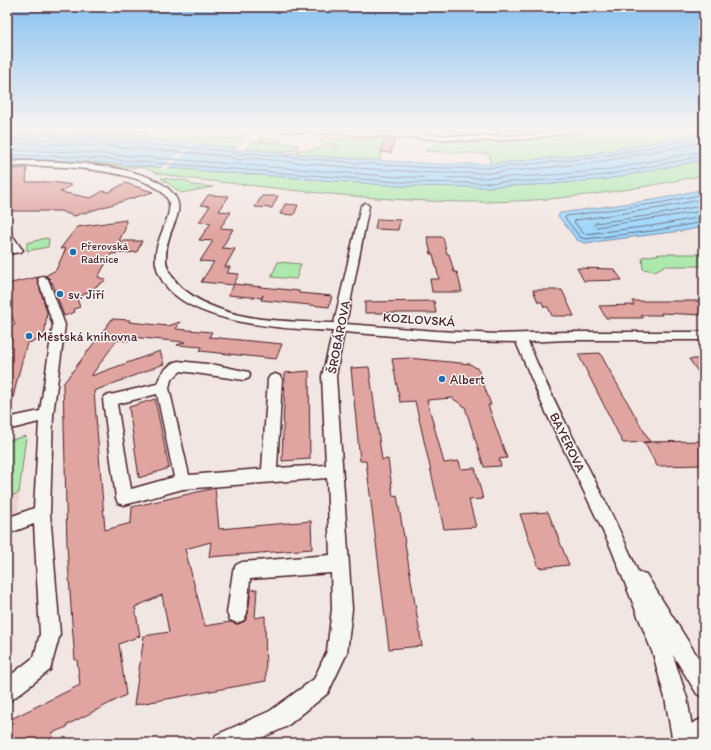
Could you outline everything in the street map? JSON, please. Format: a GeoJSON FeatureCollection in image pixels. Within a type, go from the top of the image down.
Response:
{"type":"FeatureCollection","features":[{"type":"Feature","properties":{"kind":"main road"},"geometry":{"type":"LineString","coordinates":[[692,743],[704,733]]}},
{"type":"Feature","properties":{"kind":"street","name":"KOZLOVSKÁ"},"geometry":{"type":"LineString","coordinates":[[7,165],[19,164],[111,170],[148,179],[168,192],[174,204],[172,218],[162,244],[160,258],[162,270],[166,278],[173,286],[191,300],[218,312],[266,322],[488,338],[704,336]]}},
{"type":"Feature","properties":{"kind":"street","name":"ŠROBÁROVA"},"geometry":{"type":"LineString","coordinates":[[224,743],[278,719],[320,686],[337,654],[342,609],[329,376],[365,206]]}},
{"type":"Feature","properties":{"kind":"street"},"geometry":{"type":"LineString","coordinates":[[7,234],[18,250],[8,251]]}},
{"type":"Feature","properties":{"kind":"street"},"geometry":{"type":"LineString","coordinates":[[7,691],[43,663],[50,634],[42,513],[46,415],[59,325],[43,279]]}},
{"type":"Feature","properties":{"kind":"street","name":"BAYEROVA"},"geometry":{"type":"LineString","coordinates":[[520,338],[550,406],[618,544],[663,654],[671,678],[684,743]]}},
{"type":"Feature","properties":{"kind":"street"},"geometry":{"type":"LineString","coordinates":[[183,482],[162,388],[165,378],[178,366],[216,370],[244,376]]}},
{"type":"Feature","properties":{"kind":"street"},"geometry":{"type":"LineString","coordinates":[[270,476],[275,379]]}},
{"type":"Feature","properties":{"kind":"street"},"geometry":{"type":"LineString","coordinates":[[162,388],[110,400],[124,498],[183,482],[334,471]]}},
{"type":"Feature","properties":{"kind":"street"},"geometry":{"type":"LineString","coordinates":[[7,424],[46,415]]}},
{"type":"Feature","properties":{"kind":"street"},"geometry":{"type":"LineString","coordinates":[[7,526],[42,513]]}},
{"type":"Feature","properties":{"kind":"street","name":"BAYEROVA"},"geometry":{"type":"LineString","coordinates":[[618,544],[704,687]]}},
{"type":"Feature","properties":{"kind":"street"},"geometry":{"type":"LineString","coordinates":[[237,613],[242,571],[339,563]]}},
{"type":"Feature","properties":{"kind":"shaded area"},"geometry":{"type":"Polygon","coordinates":[[[19,493],[18,522],[7,526],[7,497],[19,493]]]}},
{"type":"Feature","properties":{"kind":"green space"},"geometry":{"type":"Polygon","coordinates":[[[84,164],[118,164],[400,186],[483,187],[554,184],[607,179],[684,164],[704,164],[704,175],[645,187],[585,195],[525,201],[464,202],[359,197],[184,178],[156,173],[145,168],[84,164]]]}},
{"type":"Feature","properties":{"kind":"green space"},"geometry":{"type":"Polygon","coordinates":[[[161,178],[187,181],[192,185],[213,187],[181,193],[161,178]]]}},
{"type":"Feature","properties":{"kind":"green space"},"geometry":{"type":"Polygon","coordinates":[[[46,238],[49,239],[48,247],[27,251],[27,243],[46,238]]]}},
{"type":"Feature","properties":{"kind":"green space"},"geometry":{"type":"Polygon","coordinates":[[[662,254],[704,254],[704,266],[664,266],[655,271],[643,269],[642,257],[662,254]]]}},
{"type":"Feature","properties":{"kind":"green space"},"geometry":{"type":"Polygon","coordinates":[[[278,262],[301,264],[296,279],[271,277],[278,262]]]}},
{"type":"Feature","properties":{"kind":"green space"},"geometry":{"type":"Polygon","coordinates":[[[26,436],[19,493],[7,497],[7,441],[26,436]]]}},
{"type":"Feature","properties":{"kind":"water"},"geometry":{"type":"Polygon","coordinates":[[[118,164],[684,164],[607,179],[554,184],[483,187],[400,186],[118,164]]]}},
{"type":"Feature","properties":{"kind":"water"},"geometry":{"type":"Polygon","coordinates":[[[704,189],[704,226],[689,230],[585,243],[577,240],[558,216],[560,213],[659,199],[704,189]]]}},
{"type":"Feature","properties":{"kind":"pier"},"geometry":{"type":"Polygon","coordinates":[[[166,164],[173,164],[166,170],[160,169],[166,164]]]}},
{"type":"Feature","properties":{"kind":"building"},"geometry":{"type":"Polygon","coordinates":[[[27,168],[26,182],[52,182],[72,185],[60,192],[91,198],[103,191],[109,192],[125,183],[153,192],[74,216],[60,211],[7,211],[7,173],[12,172],[13,169],[27,168]]]}},
{"type":"Feature","properties":{"kind":"building"},"geometry":{"type":"Polygon","coordinates":[[[208,195],[229,196],[219,211],[231,212],[220,228],[233,229],[222,248],[235,249],[225,267],[230,267],[227,273],[239,274],[234,284],[332,296],[329,307],[228,295],[234,285],[201,282],[214,262],[200,261],[213,241],[199,240],[211,223],[199,222],[210,206],[201,205],[208,195]]]}},
{"type":"Feature","properties":{"kind":"building"},"geometry":{"type":"Polygon","coordinates":[[[262,196],[278,196],[272,208],[255,207],[262,196]]]}},
{"type":"Feature","properties":{"kind":"building"},"geometry":{"type":"Polygon","coordinates":[[[285,204],[298,205],[294,215],[280,214],[285,204]]]}},
{"type":"Feature","properties":{"kind":"building"},"geometry":{"type":"Polygon","coordinates":[[[377,219],[400,220],[398,230],[375,229],[377,219]]]}},
{"type":"Feature","properties":{"kind":"building"},"geometry":{"type":"Polygon","coordinates":[[[126,220],[125,229],[119,241],[142,241],[137,252],[111,254],[98,277],[106,280],[77,299],[80,307],[74,309],[75,312],[64,316],[52,282],[51,284],[49,278],[45,276],[56,270],[66,248],[60,249],[77,227],[126,220]]]}},
{"type":"Feature","properties":{"kind":"building"},"geometry":{"type":"Polygon","coordinates":[[[427,237],[443,237],[447,254],[449,254],[454,272],[457,272],[462,292],[432,292],[430,279],[439,279],[427,237]]]}},
{"type":"Feature","properties":{"kind":"building"},"geometry":{"type":"Polygon","coordinates":[[[577,268],[614,269],[622,280],[584,281],[577,268]]]}},
{"type":"Feature","properties":{"kind":"building"},"geometry":{"type":"Polygon","coordinates":[[[38,277],[37,279],[47,312],[44,339],[27,343],[11,407],[7,407],[7,353],[12,333],[7,331],[7,328],[15,325],[7,301],[7,284],[38,277]]]}},
{"type":"Feature","properties":{"kind":"building"},"geometry":{"type":"Polygon","coordinates":[[[533,290],[562,290],[574,316],[552,316],[548,307],[544,307],[542,302],[538,302],[533,290]]]}},
{"type":"Feature","properties":{"kind":"building"},"geometry":{"type":"Polygon","coordinates":[[[434,301],[436,313],[365,313],[365,302],[434,301]]]}},
{"type":"Feature","properties":{"kind":"building"},"geometry":{"type":"Polygon","coordinates":[[[632,301],[704,301],[704,315],[661,313],[662,315],[641,315],[643,318],[606,318],[599,306],[634,305],[632,301]]]}},
{"type":"Feature","properties":{"kind":"building"},"geometry":{"type":"Polygon","coordinates":[[[112,319],[130,320],[129,322],[168,326],[180,322],[176,329],[212,332],[209,337],[282,344],[276,359],[200,351],[202,347],[177,345],[185,342],[131,337],[128,341],[117,340],[91,376],[160,351],[164,364],[94,391],[105,530],[131,523],[132,507],[215,488],[219,529],[311,521],[312,549],[209,557],[211,542],[185,549],[205,626],[230,622],[238,624],[245,621],[248,613],[251,590],[257,589],[255,618],[265,616],[266,681],[134,705],[144,636],[169,632],[162,595],[135,607],[140,636],[119,644],[126,695],[67,725],[67,727],[52,733],[55,743],[7,743],[7,721],[80,685],[77,660],[75,660],[67,545],[63,384],[112,319]]]}},
{"type":"Feature","properties":{"kind":"building"},"geometry":{"type":"Polygon","coordinates":[[[600,353],[650,442],[623,443],[578,354],[600,353]]]}},
{"type":"Feature","properties":{"kind":"building"},"geometry":{"type":"Polygon","coordinates":[[[409,358],[470,364],[478,369],[491,405],[488,405],[507,458],[499,459],[501,466],[484,467],[465,407],[452,398],[427,400],[444,463],[459,461],[461,469],[475,468],[483,499],[469,500],[476,527],[444,529],[415,401],[400,402],[392,359],[409,358]]]}},
{"type":"Feature","properties":{"kind":"building"},"geometry":{"type":"Polygon","coordinates":[[[689,359],[704,359],[704,380],[689,359]]]}},
{"type":"Feature","properties":{"kind":"building"},"geometry":{"type":"Polygon","coordinates":[[[369,367],[382,460],[388,459],[393,496],[397,495],[422,646],[389,649],[366,461],[360,461],[351,368],[369,367]]]}},
{"type":"Feature","properties":{"kind":"building"},"geometry":{"type":"Polygon","coordinates":[[[309,371],[310,459],[282,461],[285,373],[309,371]]]}},
{"type":"Feature","properties":{"kind":"building"},"geometry":{"type":"Polygon","coordinates":[[[155,399],[169,468],[139,478],[129,407],[155,399]]]}},
{"type":"Feature","properties":{"kind":"building"},"geometry":{"type":"Polygon","coordinates":[[[704,441],[704,465],[657,466],[644,442],[704,441]]]}},
{"type":"Feature","properties":{"kind":"building"},"geometry":{"type":"Polygon","coordinates":[[[548,512],[569,565],[539,568],[520,514],[548,512]]]}},
{"type":"Feature","properties":{"kind":"place","name":"Přerovská Radnice"},"geometry":{"type":"Point","coordinates":[73,252]}},
{"type":"Feature","properties":{"kind":"place","name":"sv. Jiří"},"geometry":{"type":"Point","coordinates":[60,294]}},
{"type":"Feature","properties":{"kind":"place","name":"Městská knihovna"},"geometry":{"type":"Point","coordinates":[29,336]}},
{"type":"Feature","properties":{"kind":"place","name":"Albert"},"geometry":{"type":"Point","coordinates":[442,379]}}]}
